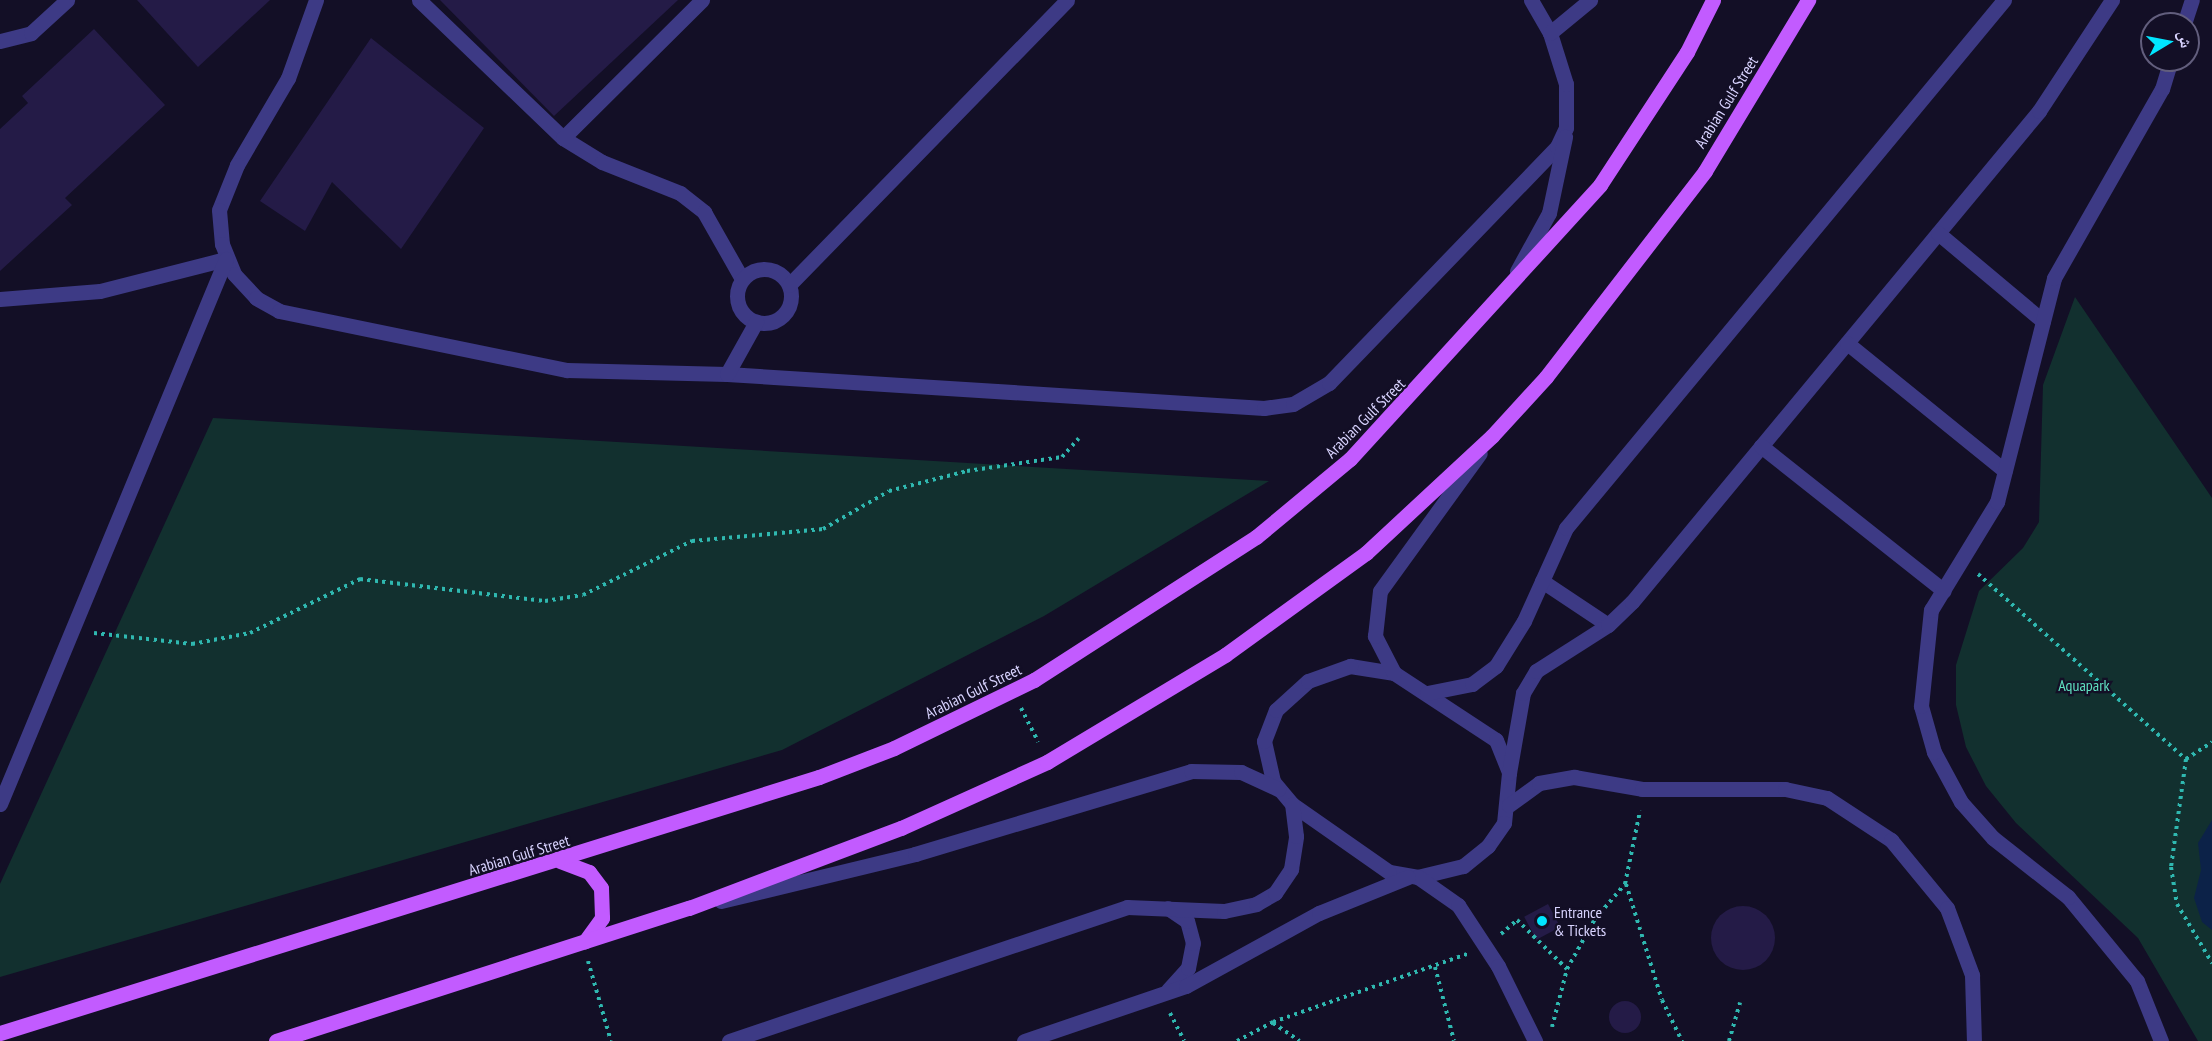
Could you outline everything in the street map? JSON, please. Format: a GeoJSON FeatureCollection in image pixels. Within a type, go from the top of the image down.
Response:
{"type":"FeatureCollection","features":[{"type":"Feature","properties":{"kind":"main road","name":"Arabian Gulf Street"},"geometry":{"type":"LineString","coordinates":[[0,1033],[560,861],[894,748],[1013,691],[1177,590],[1316,490],[1503,297],[1600,185],[1681,60],[1713,0]]}},
{"type":"Feature","properties":{"kind":"main road","name":"Arabian Gulf Street"},"geometry":{"type":"LineString","coordinates":[[276,1041],[689,908],[901,828],[1047,762],[1170,692],[1302,602],[1366,553],[1492,436],[1653,244],[1796,23],[1808,0]]}},
{"type":"Feature","properties":{"kind":"main road"},"geometry":{"type":"LineString","coordinates":[[560,861],[589,872],[601,888],[602,918],[583,942]]}},
{"type":"Feature","properties":{"kind":"street"},"geometry":{"type":"LineString","coordinates":[[0,41],[31,33],[68,0]]}},
{"type":"Feature","properties":{"kind":"street"},"geometry":{"type":"LineString","coordinates":[[316,0],[288,78],[223,195],[219,226],[226,259],[256,298],[297,316],[567,370],[727,374],[1264,408],[1293,404],[1345,368],[1544,164],[1566,128]]}},
{"type":"Feature","properties":{"kind":"street"},"geometry":{"type":"LineString","coordinates":[[419,0],[563,138],[691,202],[704,212],[742,279],[739,308],[756,322],[775,322],[785,314],[789,285],[1067,0]]}},
{"type":"Feature","properties":{"kind":"street"},"geometry":{"type":"LineString","coordinates":[[563,138],[702,0]]}},
{"type":"Feature","properties":{"kind":"street"},"geometry":{"type":"LineString","coordinates":[[1503,297],[1549,213],[1566,128],[1566,84],[1550,33],[1531,0]]}},
{"type":"Feature","properties":{"kind":"street"},"geometry":{"type":"LineString","coordinates":[[1550,33],[1590,0]]}},
{"type":"Feature","properties":{"kind":"street"},"geometry":{"type":"LineString","coordinates":[[1796,23],[1812,0]]}},
{"type":"Feature","properties":{"kind":"street"},"geometry":{"type":"LineString","coordinates":[[1427,693],[1453,691],[1488,674],[1513,640],[1576,515],[2004,0]]}},
{"type":"Feature","properties":{"kind":"street"},"geometry":{"type":"LineString","coordinates":[[1024,1041],[1161,996],[1319,913],[1413,877],[1451,871],[1477,857],[1496,837],[1509,805],[1509,773],[1523,693],[1533,676],[1546,660],[1608,625],[1761,446],[2053,93],[2112,0]]}},
{"type":"Feature","properties":{"kind":"street"},"geometry":{"type":"LineString","coordinates":[[2161,1041],[2137,981],[2068,897],[1993,838],[1961,802],[1934,752],[1922,706],[1923,658],[1931,610],[1964,562],[1997,502],[2054,278],[2162,89],[2167,72]]}},
{"type":"Feature","properties":{"kind":"street"},"geometry":{"type":"LineString","coordinates":[[1938,233],[2043,321]]}},
{"type":"Feature","properties":{"kind":"street"},"geometry":{"type":"LineString","coordinates":[[0,299],[100,291],[226,259]]}},
{"type":"Feature","properties":{"kind":"street"},"geometry":{"type":"LineString","coordinates":[[0,804],[226,259]]}},
{"type":"Feature","properties":{"kind":"street"},"geometry":{"type":"LineString","coordinates":[[742,279],[767,268],[789,285]]}},
{"type":"Feature","properties":{"kind":"street"},"geometry":{"type":"LineString","coordinates":[[727,374],[756,322]]}},
{"type":"Feature","properties":{"kind":"street"},"geometry":{"type":"LineString","coordinates":[[1846,343],[2005,471]]}},
{"type":"Feature","properties":{"kind":"street"},"geometry":{"type":"LineString","coordinates":[[1394,674],[1375,636],[1380,591],[1492,436]]}},
{"type":"Feature","properties":{"kind":"street"},"geometry":{"type":"LineString","coordinates":[[1761,446],[1944,591]]}},
{"type":"Feature","properties":{"kind":"street"},"geometry":{"type":"LineString","coordinates":[[1542,581],[1608,625]]}},
{"type":"Feature","properties":{"kind":"street"},"geometry":{"type":"LineString","coordinates":[[1278,789],[1264,741],[1282,702],[1308,681],[1335,669],[1363,666],[1394,674],[1486,730],[1502,750],[1509,773]]}},
{"type":"Feature","properties":{"kind":"street"},"geometry":{"type":"LineString","coordinates":[[689,908],[915,854],[1191,771],[1241,772],[1278,789],[1292,804],[1373,862],[1413,877],[1458,904],[1487,946],[1534,1041]]}},
{"type":"Feature","properties":{"kind":"street"},"geometry":{"type":"LineString","coordinates":[[1509,805],[1528,789],[1562,778],[1642,789],[1806,791],[1868,822],[1933,884],[1959,932],[1976,998],[1974,1041]]}},
{"type":"Feature","properties":{"kind":"street"},"geometry":{"type":"LineString","coordinates":[[729,1041],[1127,907],[1155,904],[1224,911],[1275,893],[1294,858],[1292,804]]}},
{"type":"Feature","properties":{"kind":"street"},"geometry":{"type":"LineString","coordinates":[[1155,904],[1182,916],[1193,943],[1188,968],[1161,996]]}},
{"type":"Feature","properties":{"kind":"path"},"geometry":{"type":"LineString","coordinates":[[73,628],[144,642],[192,644],[250,633],[360,579],[545,601],[583,595],[692,541],[823,529],[889,491],[967,471],[1062,457],[1079,438]]}},
{"type":"Feature","properties":{"kind":"path"},"geometry":{"type":"LineString","coordinates":[[1964,562],[2186,759]]}},
{"type":"Feature","properties":{"kind":"path"},"geometry":{"type":"LineString","coordinates":[[1013,691],[1047,762]]}},
{"type":"Feature","properties":{"kind":"path"},"geometry":{"type":"LineString","coordinates":[[2212,742],[2186,759],[2171,867],[2177,904],[2212,963]]}},
{"type":"Feature","properties":{"kind":"path"},"geometry":{"type":"LineString","coordinates":[[1642,789],[1625,884],[1662,1000],[1682,1041]]}},
{"type":"Feature","properties":{"kind":"path"},"geometry":{"type":"LineString","coordinates":[[1551,1031],[1568,969],[1595,919],[1625,884]]}},
{"type":"Feature","properties":{"kind":"path"},"geometry":{"type":"LineString","coordinates":[[1237,1041],[1273,1022],[1435,967],[1487,946],[1518,920],[1568,969]]}},
{"type":"Feature","properties":{"kind":"path"},"geometry":{"type":"LineString","coordinates":[[583,942],[611,1041]]}},
{"type":"Feature","properties":{"kind":"path"},"geometry":{"type":"LineString","coordinates":[[1435,967],[1454,1041]]}},
{"type":"Feature","properties":{"kind":"path"},"geometry":{"type":"LineString","coordinates":[[1161,996],[1184,1041]]}},
{"type":"Feature","properties":{"kind":"path"},"geometry":{"type":"LineString","coordinates":[[1729,1041],[1740,1003]]}},
{"type":"Feature","properties":{"kind":"path"},"geometry":{"type":"LineString","coordinates":[[1273,1022],[1300,1041]]}},
{"type":"Feature","properties":{"kind":"green space","name":"Aquapark"},"geometry":{"type":"Polygon","coordinates":[[[2075,297],[2212,498],[2212,1041],[2198,1041],[2138,938],[2016,823],[1986,786],[1966,747],[1956,705],[1956,665],[1979,591],[2023,548],[2039,522],[2043,385],[2075,297]]]}},
{"type":"Feature","properties":{"kind":"green space"},"geometry":{"type":"Polygon","coordinates":[[[213,418],[1269,481],[1044,616],[782,750],[0,977],[0,884],[213,418]]]}},
{"type":"Feature","properties":{"kind":"water"},"geometry":{"type":"Polygon","coordinates":[[[2212,820],[2212,930],[2202,922],[2194,898],[2201,870],[2198,843],[2212,820]]]}},
{"type":"Feature","properties":{"kind":"building"},"geometry":{"type":"Polygon","coordinates":[[[137,0],[270,0],[198,67],[137,0]]]}},
{"type":"Feature","properties":{"kind":"building"},"geometry":{"type":"Polygon","coordinates":[[[440,0],[678,0],[554,116],[440,0]]]}},
{"type":"Feature","properties":{"kind":"building"},"geometry":{"type":"Polygon","coordinates":[[[94,29],[165,105],[65,198],[72,205],[0,271],[0,129],[28,103],[22,96],[94,29]]]}},
{"type":"Feature","properties":{"kind":"building"},"geometry":{"type":"Polygon","coordinates":[[[371,38],[484,128],[401,249],[332,182],[305,231],[260,201],[371,38]]]}},
{"type":"Feature","properties":{"kind":"building","name":"Entrance & Tickets"},"geometry":{"type":"Polygon","coordinates":[[[1548,904],[1560,927],[1536,940],[1524,917],[1548,904]]]}},
{"type":"Feature","properties":{"kind":"building"},"geometry":{"type":"Polygon","coordinates":[[[1743,906],[1761,912],[1769,920],[1775,938],[1769,956],[1761,964],[1743,970],[1725,964],[1717,956],[1711,938],[1717,920],[1725,912],[1743,906]]]}},
{"type":"Feature","properties":{"kind":"building"},"geometry":{"type":"Polygon","coordinates":[[[1625,1001],[1636,1006],[1641,1017],[1636,1028],[1625,1033],[1614,1028],[1609,1017],[1614,1006],[1625,1001]]]}},
{"type":"Feature","properties":{"kind":"place","name":"Entrance & Tickets"},"geometry":{"type":"Point","coordinates":[1542,921]}}]}
